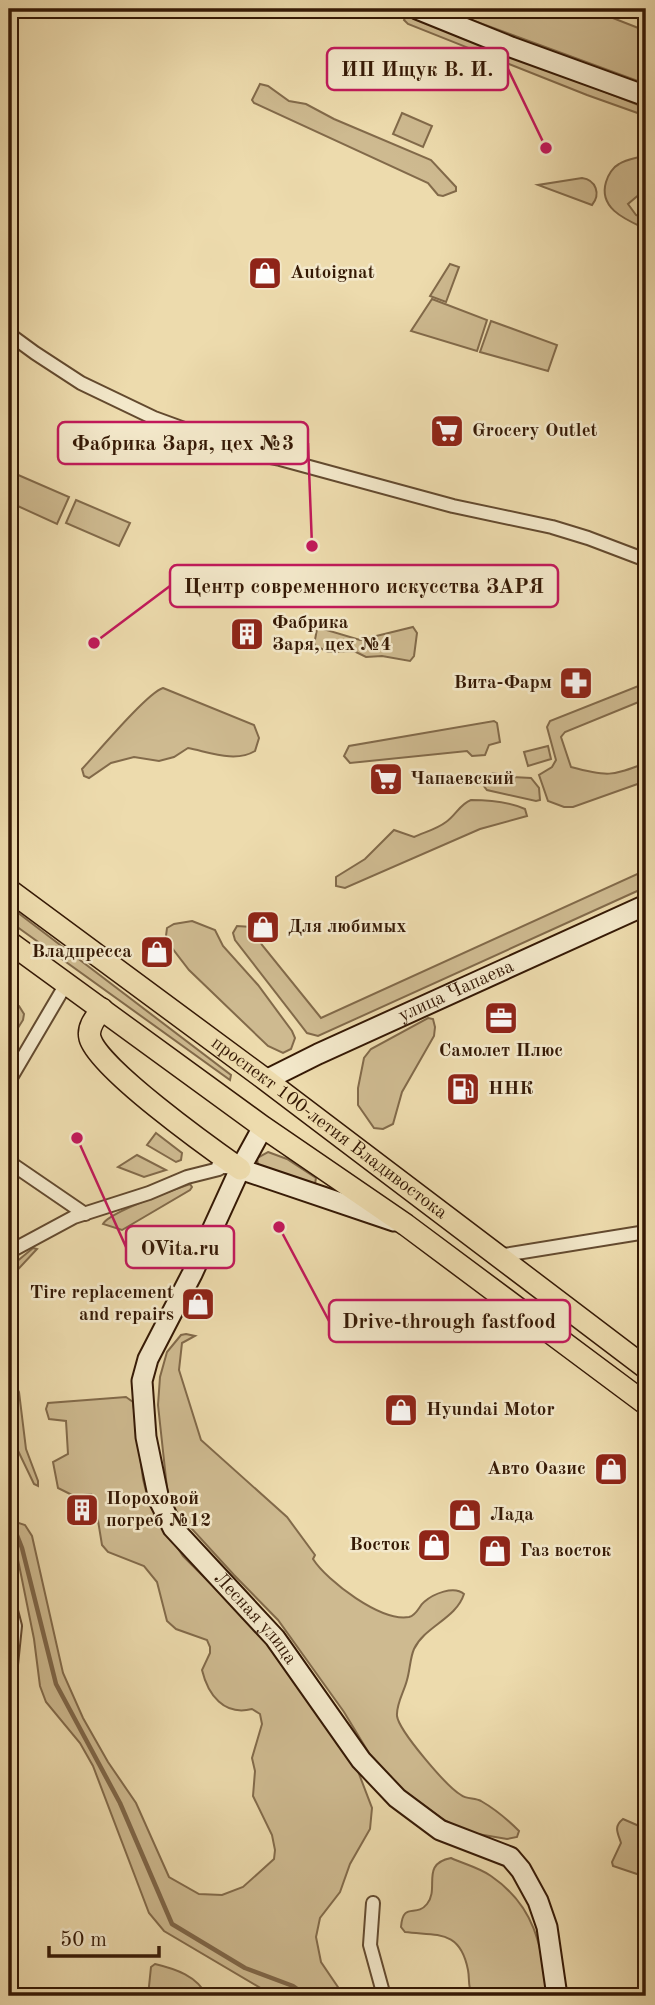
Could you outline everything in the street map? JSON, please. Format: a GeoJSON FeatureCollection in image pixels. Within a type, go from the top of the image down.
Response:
{"type":"FeatureCollection","features":[{"type":"Feature","properties":{"kind":"highway","name":"проспект 100-летия Владивостока"},"geometry":{"type":"LineString","coordinates":[[9,891],[266,1080],[646,1368]]}},
{"type":"Feature","properties":{"kind":"highway","name":"проспект 100-летия Владивостока"},"geometry":{"type":"LineString","coordinates":[[9,942],[263,1127],[406,1226],[646,1404]]}},
{"type":"Feature","properties":{"kind":"highway"},"geometry":{"type":"LineString","coordinates":[[102,1009],[92,1023],[89,1033],[95,1048],[154,1105],[240,1169]]}},
{"type":"Feature","properties":{"kind":"main road"},"geometry":{"type":"LineString","coordinates":[[417,9],[511,47],[646,96]]}},
{"type":"Feature","properties":{"kind":"main road","name":"улица Чапаева"},"geometry":{"type":"LineString","coordinates":[[266,1080],[646,905]]}},
{"type":"Feature","properties":{"kind":"main road","name":"Лесная улица"},"geometry":{"type":"LineString","coordinates":[[263,1127],[148,1359],[142,1381],[146,1437],[159,1500],[173,1528],[275,1638],[361,1760],[397,1798],[440,1830],[495,1850],[510,1857],[516,1864],[538,1901],[547,1927],[558,1996]]}},
{"type":"Feature","properties":{"kind":"main road"},"geometry":{"type":"LineString","coordinates":[[240,1169],[406,1226]]}},
{"type":"Feature","properties":{"kind":"street"},"geometry":{"type":"LineString","coordinates":[[9,334],[81,383],[154,418],[250,453],[453,506],[552,527],[646,560]]}},
{"type":"Feature","properties":{"kind":"street"},"geometry":{"type":"LineString","coordinates":[[9,1081],[66,985]]}},
{"type":"Feature","properties":{"kind":"street"},"geometry":{"type":"LineString","coordinates":[[9,1162],[85,1214]]}},
{"type":"Feature","properties":{"kind":"street"},"geometry":{"type":"LineString","coordinates":[[9,1252],[48,1229],[187,1178],[219,1169],[218,1166],[240,1169]]}},
{"type":"Feature","properties":{"kind":"street"},"geometry":{"type":"LineString","coordinates":[[497,1256],[646,1233]]}},
{"type":"Feature","properties":{"kind":"street"},"geometry":{"type":"LineString","coordinates":[[9,1603],[15,1626],[9,1684]]}},
{"type":"Feature","properties":{"kind":"street"},"geometry":{"type":"LineString","coordinates":[[373,1903],[370,1945],[384,1996]]}},
{"type":"Feature","properties":{"kind":"shaded area"},"geometry":{"type":"Polygon","coordinates":[[[442,9],[590,9],[646,31],[646,84],[442,9]]]}},
{"type":"Feature","properties":{"kind":"shaded area"},"geometry":{"type":"Polygon","coordinates":[[[410,15],[646,108],[646,116],[408,24],[404,20],[410,15]]]}},
{"type":"Feature","properties":{"kind":"shaded area"},"geometry":{"type":"Polygon","coordinates":[[[260,84],[268,86],[289,101],[306,104],[334,119],[431,160],[456,187],[456,191],[438,195],[428,183],[254,103],[252,100],[260,84]]]}},
{"type":"Feature","properties":{"kind":"shaded area"},"geometry":{"type":"Polygon","coordinates":[[[402,113],[432,126],[423,147],[393,134],[402,113]]]}},
{"type":"Feature","properties":{"kind":"shaded area"},"geometry":{"type":"Polygon","coordinates":[[[646,155],[646,177],[641,193],[628,204],[636,215],[646,219],[646,229],[616,212],[606,199],[605,191],[607,179],[615,167],[646,155]]]}},
{"type":"Feature","properties":{"kind":"shaded area"},"geometry":{"type":"Polygon","coordinates":[[[582,178],[596,188],[592,205],[538,185],[582,178]]]}},
{"type":"Feature","properties":{"kind":"shaded area"},"geometry":{"type":"Polygon","coordinates":[[[450,264],[459,267],[446,302],[430,296],[450,264]]]}},
{"type":"Feature","properties":{"kind":"shaded area"},"geometry":{"type":"Polygon","coordinates":[[[432,299],[487,320],[477,351],[411,331],[432,299]]]}},
{"type":"Feature","properties":{"kind":"shaded area"},"geometry":{"type":"Polygon","coordinates":[[[491,321],[557,345],[548,371],[480,352],[491,321]]]}},
{"type":"Feature","properties":{"kind":"shaded area"},"geometry":{"type":"Polygon","coordinates":[[[9,471],[69,497],[57,524],[9,502],[9,471]]]}},
{"type":"Feature","properties":{"kind":"shaded area"},"geometry":{"type":"Polygon","coordinates":[[[76,500],[130,523],[119,546],[66,523],[76,500]]]}},
{"type":"Feature","properties":{"kind":"shaded area"},"geometry":{"type":"Polygon","coordinates":[[[413,627],[417,633],[414,656],[410,661],[382,656],[366,657],[354,651],[328,652],[314,645],[317,629],[320,628],[360,640],[413,627]]]}},
{"type":"Feature","properties":{"kind":"shaded area"},"geometry":{"type":"Polygon","coordinates":[[[646,683],[646,699],[565,732],[561,737],[571,767],[609,774],[646,763],[646,781],[573,807],[564,807],[548,801],[539,775],[552,767],[556,760],[547,727],[550,721],[646,683]]]}},
{"type":"Feature","properties":{"kind":"shaded area"},"geometry":{"type":"Polygon","coordinates":[[[163,688],[254,725],[259,738],[255,751],[231,756],[188,748],[174,757],[159,761],[134,757],[111,763],[89,778],[84,776],[82,769],[134,712],[163,688]]]}},
{"type":"Feature","properties":{"kind":"shaded area"},"geometry":{"type":"Polygon","coordinates":[[[494,721],[497,723],[500,742],[489,745],[485,755],[472,756],[467,751],[350,763],[344,756],[349,746],[494,721]]]}},
{"type":"Feature","properties":{"kind":"shaded area"},"geometry":{"type":"Polygon","coordinates":[[[548,746],[551,759],[528,766],[524,752],[548,746]]]}},
{"type":"Feature","properties":{"kind":"shaded area"},"geometry":{"type":"Polygon","coordinates":[[[493,773],[531,778],[539,788],[540,800],[487,790],[483,785],[485,778],[493,773]]]}},
{"type":"Feature","properties":{"kind":"shaded area"},"geometry":{"type":"Polygon","coordinates":[[[471,800],[512,805],[525,809],[527,816],[480,829],[345,888],[336,886],[336,877],[365,859],[394,830],[414,837],[435,829],[471,800]]]}},
{"type":"Feature","properties":{"kind":"shaded area"},"geometry":{"type":"Polygon","coordinates":[[[646,870],[646,887],[318,1036],[307,1033],[235,940],[233,933],[237,926],[252,927],[262,945],[321,1018],[646,870]]]}},
{"type":"Feature","properties":{"kind":"shaded area"},"geometry":{"type":"Polygon","coordinates":[[[9,906],[231,1075],[230,1080],[9,921],[9,906]]]}},
{"type":"Feature","properties":{"kind":"shaded area"},"geometry":{"type":"Polygon","coordinates":[[[192,921],[215,930],[223,946],[258,985],[292,1031],[295,1038],[291,1049],[283,1053],[268,1046],[189,970],[166,936],[167,928],[192,921]]]}},
{"type":"Feature","properties":{"kind":"shaded area"},"geometry":{"type":"Polygon","coordinates":[[[9,1001],[19,1006],[24,1014],[9,1042],[9,1001]]]}},
{"type":"Feature","properties":{"kind":"shaded area"},"geometry":{"type":"Polygon","coordinates":[[[428,1018],[433,1019],[434,1036],[402,1092],[393,1124],[383,1129],[374,1128],[358,1105],[358,1088],[364,1058],[371,1049],[428,1018]]]}},
{"type":"Feature","properties":{"kind":"shaded area"},"geometry":{"type":"Polygon","coordinates":[[[156,1133],[182,1153],[181,1160],[176,1162],[147,1145],[156,1133]]]}},
{"type":"Feature","properties":{"kind":"shaded area"},"geometry":{"type":"Polygon","coordinates":[[[268,1152],[287,1159],[316,1178],[315,1184],[258,1165],[257,1158],[268,1152]]]}},
{"type":"Feature","properties":{"kind":"shaded area"},"geometry":{"type":"Polygon","coordinates":[[[137,1155],[166,1170],[144,1177],[118,1167],[137,1155]]]}},
{"type":"Feature","properties":{"kind":"shaded area"},"geometry":{"type":"Polygon","coordinates":[[[190,1184],[190,1190],[122,1230],[103,1224],[129,1208],[190,1184]]]}},
{"type":"Feature","properties":{"kind":"shaded area"},"geometry":{"type":"Polygon","coordinates":[[[33,1248],[37,1249],[9,1279],[9,1268],[33,1248]]]}},
{"type":"Feature","properties":{"kind":"shaded area"},"geometry":{"type":"Polygon","coordinates":[[[181,1335],[195,1336],[182,1343],[179,1370],[201,1440],[287,1517],[315,1555],[313,1559],[330,1578],[370,1607],[397,1617],[412,1616],[422,1604],[438,1594],[455,1590],[464,1594],[454,1610],[425,1634],[414,1649],[397,1716],[414,1745],[445,1781],[463,1796],[481,1801],[496,1811],[519,1831],[517,1837],[507,1839],[466,1832],[441,1818],[403,1790],[375,1763],[344,1712],[278,1620],[172,1507],[167,1488],[158,1405],[160,1377],[167,1352],[181,1335]]]}},
{"type":"Feature","properties":{"kind":"shaded area"},"geometry":{"type":"Polygon","coordinates":[[[9,1373],[19,1392],[26,1449],[38,1486],[34,1484],[9,1432],[9,1373]]]}},
{"type":"Feature","properties":{"kind":"shaded area"},"geometry":{"type":"Polygon","coordinates":[[[126,1397],[133,1402],[143,1479],[149,1503],[183,1556],[258,1631],[356,1766],[372,1808],[370,1829],[350,1864],[340,1892],[320,1918],[316,1937],[321,1962],[344,1996],[274,1996],[164,1931],[149,1913],[93,1766],[80,1743],[46,1702],[40,1686],[34,1639],[14,1540],[14,1527],[19,1523],[25,1525],[32,1536],[63,1673],[83,1718],[136,1803],[169,1877],[199,1894],[222,1895],[243,1887],[274,1859],[272,1835],[253,1796],[255,1771],[252,1758],[262,1724],[260,1714],[252,1709],[233,1709],[219,1702],[208,1688],[202,1670],[210,1653],[207,1640],[176,1629],[167,1621],[157,1582],[144,1566],[108,1552],[102,1545],[94,1496],[74,1496],[58,1488],[53,1462],[68,1454],[66,1421],[49,1419],[46,1409],[48,1403],[126,1397]]]}},
{"type":"Feature","properties":{"kind":"shaded area"},"geometry":{"type":"Polygon","coordinates":[[[623,1819],[646,1829],[646,1877],[613,1866],[612,1862],[621,1843],[617,1827],[623,1819]]]}},
{"type":"Feature","properties":{"kind":"shaded area"},"geometry":{"type":"Polygon","coordinates":[[[451,1858],[487,1873],[518,1901],[527,1914],[539,1944],[548,1996],[474,1996],[464,1957],[453,1941],[437,1935],[405,1932],[401,1927],[404,1914],[419,1910],[427,1904],[436,1865],[451,1858]]]}},
{"type":"Feature","properties":{"kind":"shaded area"},"geometry":{"type":"Polygon","coordinates":[[[155,1964],[192,1978],[207,1996],[148,1996],[151,1967],[155,1964]]]}},
{"type":"Feature","properties":{"kind":"waterway"},"geometry":{"type":"LineString","coordinates":[[9,1515],[22,1548],[56,1684],[120,1803],[172,1924],[245,1968],[293,1986],[307,1996]]}},
{"type":"Feature","properties":{"kind":"place","name":"ИП Ищук В. И."},"geometry":{"type":"Point","coordinates":[546,148]}},
{"type":"Feature","properties":{"kind":"place","name":"Autoignat"},"geometry":{"type":"Point","coordinates":[265,273]}},
{"type":"Feature","properties":{"kind":"place","name":"Grocery Outlet"},"geometry":{"type":"Point","coordinates":[447,431]}},
{"type":"Feature","properties":{"kind":"place","name":"Фабрика Заря, цех №3"},"geometry":{"type":"Point","coordinates":[312,546]}},
{"type":"Feature","properties":{"kind":"place","name":"Фабрика Заря, цех №4"},"geometry":{"type":"Point","coordinates":[247,634]}},
{"type":"Feature","properties":{"kind":"place","name":"Центр современного искусства ЗАРЯ"},"geometry":{"type":"Point","coordinates":[94,643]}},
{"type":"Feature","properties":{"kind":"place","name":"Вита-Фарм"},"geometry":{"type":"Point","coordinates":[576,683]}},
{"type":"Feature","properties":{"kind":"place","name":"Чапаевский"},"geometry":{"type":"Point","coordinates":[386,779]}},
{"type":"Feature","properties":{"kind":"place","name":"Для любимых"},"geometry":{"type":"Point","coordinates":[263,927]}},
{"type":"Feature","properties":{"kind":"place","name":"Владпресса"},"geometry":{"type":"Point","coordinates":[157,952]}},
{"type":"Feature","properties":{"kind":"place","name":"Самолет Плюс"},"geometry":{"type":"Point","coordinates":[501,1018]}},
{"type":"Feature","properties":{"kind":"place","name":"ННК"},"geometry":{"type":"Point","coordinates":[463,1089]}},
{"type":"Feature","properties":{"kind":"place","name":"OVita.ru"},"geometry":{"type":"Point","coordinates":[77,1138]}},
{"type":"Feature","properties":{"kind":"place","name":"Drive-through fastfood"},"geometry":{"type":"Point","coordinates":[279,1227]}},
{"type":"Feature","properties":{"kind":"place","name":"Tire replacement and repairs"},"geometry":{"type":"Point","coordinates":[198,1304]}},
{"type":"Feature","properties":{"kind":"place","name":"Hyundai Motor"},"geometry":{"type":"Point","coordinates":[401,1410]}},
{"type":"Feature","properties":{"kind":"place","name":"Авто Оазис"},"geometry":{"type":"Point","coordinates":[611,1469]}},
{"type":"Feature","properties":{"kind":"place","name":"Пороховой погреб №12"},"geometry":{"type":"Point","coordinates":[82,1510]}},
{"type":"Feature","properties":{"kind":"place","name":"Лада"},"geometry":{"type":"Point","coordinates":[465,1515]}},
{"type":"Feature","properties":{"kind":"place","name":"Восток"},"geometry":{"type":"Point","coordinates":[434,1545]}},
{"type":"Feature","properties":{"kind":"place","name":"Газ восток"},"geometry":{"type":"Point","coordinates":[495,1551]}}]}
